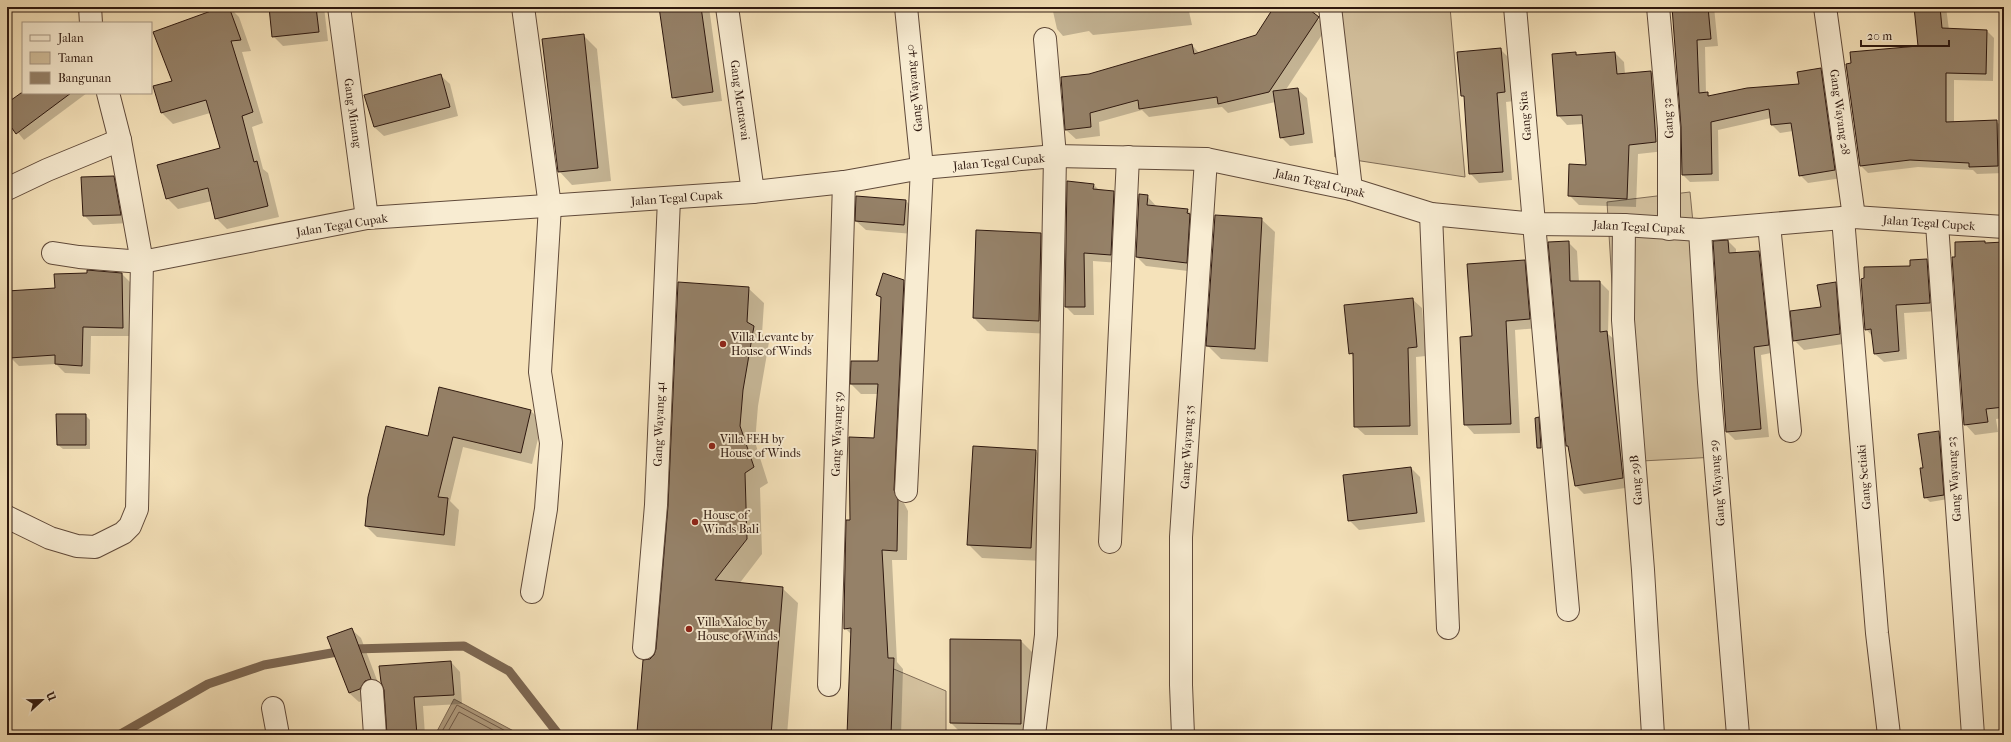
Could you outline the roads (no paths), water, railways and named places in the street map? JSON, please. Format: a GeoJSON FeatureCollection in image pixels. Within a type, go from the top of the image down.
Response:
{"type":"FeatureCollection","features":[{"type":"Feature","properties":{"kind":"street"},"geometry":{"type":"LineString","coordinates":[[90,7],[90,22]]}},
{"type":"Feature","properties":{"kind":"street","name":"Gang Minang"},"geometry":{"type":"LineString","coordinates":[[339,7],[367,218]]}},
{"type":"Feature","properties":{"kind":"street"},"geometry":{"type":"LineString","coordinates":[[522,7],[550,206],[540,372],[551,443],[546,509],[532,592]]}},
{"type":"Feature","properties":{"kind":"street","name":"Gang Mentawai"},"geometry":{"type":"LineString","coordinates":[[727,7],[753,192]]}},
{"type":"Feature","properties":{"kind":"street","name":"Gang Wayang 40"},"geometry":{"type":"LineString","coordinates":[[906,7],[922,168],[906,491]]}},
{"type":"Feature","properties":{"kind":"street"},"geometry":{"type":"LineString","coordinates":[[1330,7],[1351,189]]}},
{"type":"Feature","properties":{"kind":"street","name":"Gang Sita"},"geometry":{"type":"LineString","coordinates":[[1515,7],[1568,610]]}},
{"type":"Feature","properties":{"kind":"street","name":"Gang 32"},"geometry":{"type":"LineString","coordinates":[[1658,7],[1670,128],[1669,229]]}},
{"type":"Feature","properties":{"kind":"street","name":"Gang Wayang 28"},"geometry":{"type":"LineString","coordinates":[[1825,7],[1849,218]]}},
{"type":"Feature","properties":{"kind":"street"},"geometry":{"type":"LineString","coordinates":[[1034,735],[1046,635],[1055,156],[1045,40]]}},
{"type":"Feature","properties":{"kind":"street"},"geometry":{"type":"LineString","coordinates":[[7,517],[50,538],[77,546],[95,547],[117,537],[130,526],[137,509],[142,262],[120,140],[108,94]]}},
{"type":"Feature","properties":{"kind":"street"},"geometry":{"type":"LineString","coordinates":[[7,189],[47,170],[120,140]]}},
{"type":"Feature","properties":{"kind":"street","name":"Jalan Tegal Cupak"},"geometry":{"type":"LineString","coordinates":[[53,253],[79,257],[142,262],[367,218],[670,199],[753,192],[844,182],[922,168],[1055,156],[1206,159],[1351,189],[1431,214],[1535,224],[1624,225],[1700,230],[1849,218]]}},
{"type":"Feature","properties":{"kind":"street"},"geometry":{"type":"LineString","coordinates":[[1110,542],[1128,157]]}},
{"type":"Feature","properties":{"kind":"street","name":"Gang Wayang 35"},"geometry":{"type":"LineString","coordinates":[[1184,735],[1181,685],[1181,537],[1206,159]]}},
{"type":"Feature","properties":{"kind":"street","name":"Gang Wayang 39"},"geometry":{"type":"LineString","coordinates":[[829,685],[844,182]]}},
{"type":"Feature","properties":{"kind":"street","name":"Gang Wayang 41"},"geometry":{"type":"LineString","coordinates":[[644,648],[656,505],[670,199]]}},
{"type":"Feature","properties":{"kind":"street"},"geometry":{"type":"LineString","coordinates":[[1431,214],[1448,628]]}},
{"type":"Feature","properties":{"kind":"street","name":"Jalan Tegal Cupek"},"geometry":{"type":"LineString","coordinates":[[1849,218],[2004,227]]}},
{"type":"Feature","properties":{"kind":"street","name":"Gang Setiaki"},"geometry":{"type":"LineString","coordinates":[[1849,218],[1877,633],[1889,735]]}},
{"type":"Feature","properties":{"kind":"street","name":"Gang Wayang 23"},"geometry":{"type":"LineString","coordinates":[[1937,224],[1973,735]]}},
{"type":"Feature","properties":{"kind":"street","name":"Gang 29B"},"geometry":{"type":"LineString","coordinates":[[1624,225],[1623,320],[1643,570],[1653,735]]}},
{"type":"Feature","properties":{"kind":"street"},"geometry":{"type":"LineString","coordinates":[[1769,225],[1790,431]]}},
{"type":"Feature","properties":{"kind":"street","name":"Gang Wayang 29"},"geometry":{"type":"LineString","coordinates":[[1700,230],[1709,382],[1738,735]]}},
{"type":"Feature","properties":{"kind":"street"},"geometry":{"type":"LineString","coordinates":[[372,691],[375,735]]}},
{"type":"Feature","properties":{"kind":"street"},"geometry":{"type":"LineString","coordinates":[[273,708],[278,735]]}},
{"type":"Feature","properties":{"kind":"water"},"geometry":{"type":"Polygon","coordinates":[[[454,699],[521,735],[472,735],[465,731],[462,735],[435,735],[454,699]]]}},
{"type":"Feature","properties":{"kind":"waterway"},"geometry":{"type":"LineString","coordinates":[[119,735],[208,684],[264,665],[354,649],[464,646],[509,671],[559,735]]}},
{"type":"Feature","properties":{"kind":"place","name":"Villa Levante by House of Winds"},"geometry":{"type":"Point","coordinates":[723,344]}},
{"type":"Feature","properties":{"kind":"place","name":"Villa FEH by House of Winds"},"geometry":{"type":"Point","coordinates":[712,446]}},
{"type":"Feature","properties":{"kind":"place","name":"House of Winds Bali"},"geometry":{"type":"Point","coordinates":[695,522]}},
{"type":"Feature","properties":{"kind":"place","name":"Villa Xaloc by House of Winds"},"geometry":{"type":"Point","coordinates":[689,629]}}]}
